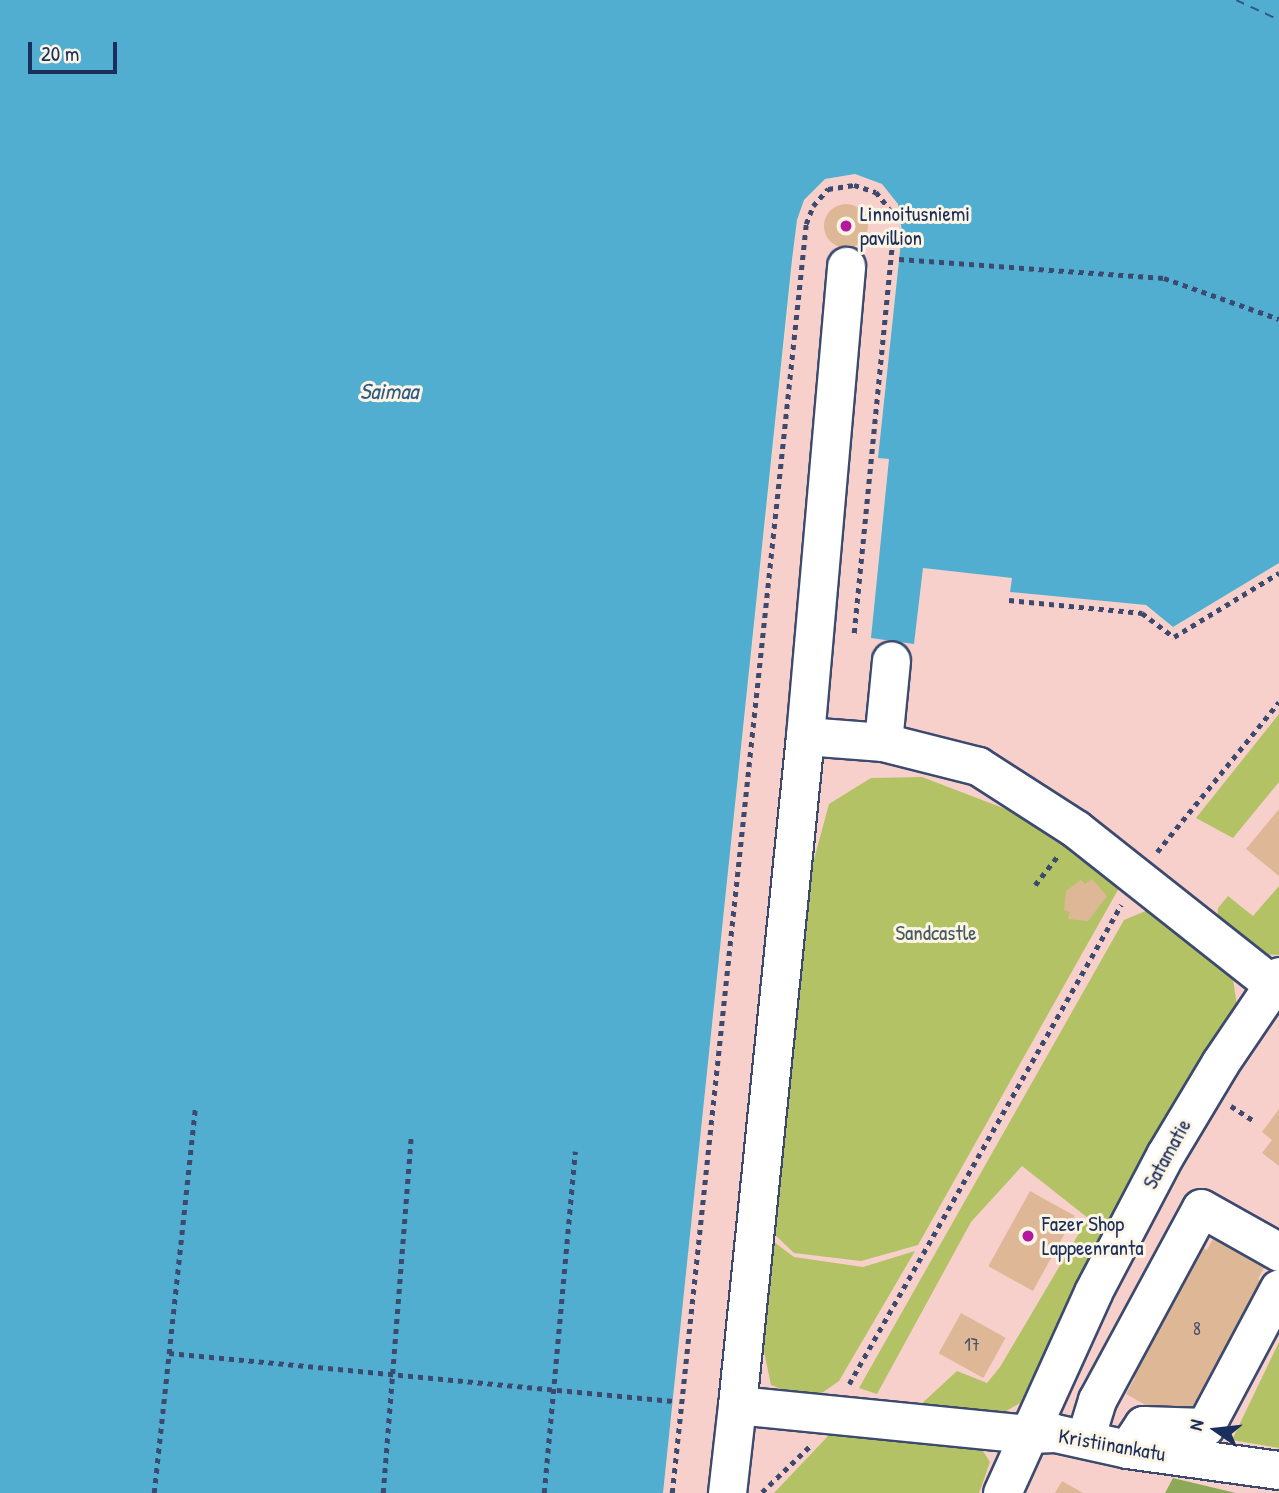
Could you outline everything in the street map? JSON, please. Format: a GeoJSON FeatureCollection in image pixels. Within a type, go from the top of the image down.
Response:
{"type":"FeatureCollection","features":[{"type":"Feature","properties":{"kind":"street"},"geometry":{"type":"LineString","coordinates":[[727,1493],[805,736],[846,266]]}},
{"type":"Feature","properties":{"kind":"street"},"geometry":{"type":"LineString","coordinates":[[883,742],[891,660]]}},
{"type":"Feature","properties":{"kind":"street"},"geometry":{"type":"LineString","coordinates":[[805,736],[883,742],[978,766],[1076,829],[1276,981]]}},
{"type":"Feature","properties":{"kind":"street","name":"Satamatie"},"geometry":{"type":"LineString","coordinates":[[1002,1493],[1093,1292],[1165,1155],[1276,981]]}},
{"type":"Feature","properties":{"kind":"street"},"geometry":{"type":"LineString","coordinates":[[1085,1438],[1097,1400],[1201,1208],[1279,1252]]}},
{"type":"Feature","properties":{"kind":"street"},"geometry":{"type":"LineString","coordinates":[[1126,1449],[1143,1425],[1205,1427],[1279,1288]]}},
{"type":"Feature","properties":{"kind":"street","name":"Kristiinankatu"},"geometry":{"type":"LineString","coordinates":[[737,1405],[1028,1434],[1055,1433],[1126,1449],[1279,1470]]}},
{"type":"Feature","properties":{"kind":"path"},"geometry":{"type":"LineString","coordinates":[[899,258],[1164,278],[1279,319]]}},
{"type":"Feature","properties":{"kind":"path"},"geometry":{"type":"LineString","coordinates":[[1009,600],[1142,613],[1174,637],[1279,573]]}},
{"type":"Feature","properties":{"kind":"path"},"geometry":{"type":"LineString","coordinates":[[761,1493],[811,1445],[832,1413],[1113,916],[1153,857],[1279,702]]}},
{"type":"Feature","properties":{"kind":"path"},"geometry":{"type":"LineString","coordinates":[[1222,1099],[1254,1121]]}},
{"type":"Feature","properties":{"kind":"path"},"geometry":{"type":"LineString","coordinates":[[154,1493],[195,1110]]}},
{"type":"Feature","properties":{"kind":"path"},"geometry":{"type":"LineString","coordinates":[[383,1493],[411,1137]]}},
{"type":"Feature","properties":{"kind":"path"},"geometry":{"type":"LineString","coordinates":[[544,1493],[575,1151]]}},
{"type":"Feature","properties":{"kind":"path"},"geometry":{"type":"LineString","coordinates":[[169,1353],[673,1402]]}},
{"type":"Feature","properties":{"kind":"shaded area"},"geometry":{"type":"Polygon","coordinates":[[[855,174],[882,184],[898,204],[902,231],[878,457],[889,459],[914,643],[923,568],[1012,578],[1011,592],[1146,605],[1173,627],[1279,563],[1279,1342],[1233,1440],[1279,1448],[1279,1493],[1236,1493],[1174,1478],[1165,1493],[663,1493],[797,220],[804,200],[825,179],[855,174]]]}},
{"type":"Feature","properties":{"kind":"green space"},"geometry":{"type":"Polygon","coordinates":[[[1279,714],[1279,782],[1233,838],[1196,818],[1279,714]]]}},
{"type":"Feature","properties":{"kind":"green space","name":"Sandcastle"},"geometry":{"type":"Polygon","coordinates":[[[922,777],[1042,823],[1119,888],[918,1245],[861,1261],[794,1253],[771,1231],[794,933],[829,804],[871,778],[922,777]]]}},
{"type":"Feature","properties":{"kind":"green space"},"geometry":{"type":"Polygon","coordinates":[[[1279,886],[1279,955],[1260,954],[1217,921],[1218,908],[1228,896],[1253,916],[1279,886]]]}},
{"type":"Feature","properties":{"kind":"green space"},"geometry":{"type":"Polygon","coordinates":[[[1148,910],[1233,979],[1237,1006],[1186,1083],[1113,1217],[1020,1403],[999,1415],[918,1407],[957,1371],[987,1383],[1000,1367],[1088,1218],[1022,1166],[971,1222],[877,1394],[859,1388],[1124,920],[1148,910]]]}},
{"type":"Feature","properties":{"kind":"green space"},"geometry":{"type":"Polygon","coordinates":[[[770,1239],[794,1257],[863,1267],[915,1251],[839,1381],[819,1395],[807,1399],[771,1385],[763,1347],[770,1239]]]}},
{"type":"Feature","properties":{"kind":"green space"},"geometry":{"type":"Polygon","coordinates":[[[1279,1342],[1279,1448],[1232,1440],[1279,1342]]]}},
{"type":"Feature","properties":{"kind":"green space"},"geometry":{"type":"Polygon","coordinates":[[[845,1433],[981,1448],[990,1462],[979,1493],[774,1493],[828,1436],[845,1433]]]}},
{"type":"Feature","properties":{"kind":"green space"},"geometry":{"type":"Polygon","coordinates":[[[1173,1478],[1236,1493],[1165,1493],[1173,1478]]]}},
{"type":"Feature","properties":{"kind":"water","name":"Saimaa"},"geometry":{"type":"Polygon","coordinates":[[[0,0],[1279,0],[1279,563],[1173,627],[1146,605],[1010,592],[1012,578],[923,568],[914,644],[871,638],[889,459],[878,458],[902,232],[898,204],[882,184],[855,174],[825,179],[804,200],[797,220],[792,260],[663,1493],[0,1493],[0,0]]]}},
{"type":"Feature","properties":{"kind":"building","name":"Linnoitusniemi pavillion"},"geometry":{"type":"Polygon","coordinates":[[[846,204],[861,211],[868,226],[861,241],[846,248],[831,241],[824,226],[831,211],[846,204]]]}},
{"type":"Feature","properties":{"kind":"building"},"geometry":{"type":"Polygon","coordinates":[[[1279,809],[1279,876],[1246,849],[1279,809]]]}},
{"type":"Feature","properties":{"kind":"building"},"geometry":{"type":"Polygon","coordinates":[[[1092,879],[1107,896],[1088,921],[1068,919],[1070,912],[1064,910],[1066,891],[1081,880],[1085,884],[1092,879]]]}},
{"type":"Feature","properties":{"kind":"building"},"geometry":{"type":"Polygon","coordinates":[[[1279,1109],[1279,1166],[1262,1153],[1272,1140],[1262,1132],[1279,1109]]]}},
{"type":"Feature","properties":{"kind":"building"},"geometry":{"type":"Polygon","coordinates":[[[1030,1191],[1075,1216],[1033,1291],[988,1266],[1030,1191]]]}},
{"type":"Feature","properties":{"kind":"building"},"geometry":{"type":"Polygon","coordinates":[[[1215,1235],[1266,1264],[1258,1279],[1271,1286],[1198,1414],[1186,1407],[1177,1423],[1126,1394],[1135,1378],[1123,1371],[1195,1243],[1207,1250],[1215,1235]]]}},
{"type":"Feature","properties":{"kind":"building"},"geometry":{"type":"Polygon","coordinates":[[[961,1313],[1006,1338],[983,1378],[939,1353],[961,1313]]]}},
{"type":"Feature","properties":{"kind":"building"},"geometry":{"type":"Polygon","coordinates":[[[1062,1481],[1083,1493],[1055,1493],[1062,1481]]]}},
{"type":"Feature","properties":{"kind":"ferry route"},"geometry":{"type":"LineString","coordinates":[[1236,0],[1279,20]]}},
{"type":"Feature","properties":{"kind":"place","name":"Linnoitusniemi pavillion"},"geometry":{"type":"Point","coordinates":[846,226]}},
{"type":"Feature","properties":{"kind":"place","name":"Fazer Shop Lappeenranta"},"geometry":{"type":"Point","coordinates":[1028,1236]}}]}
